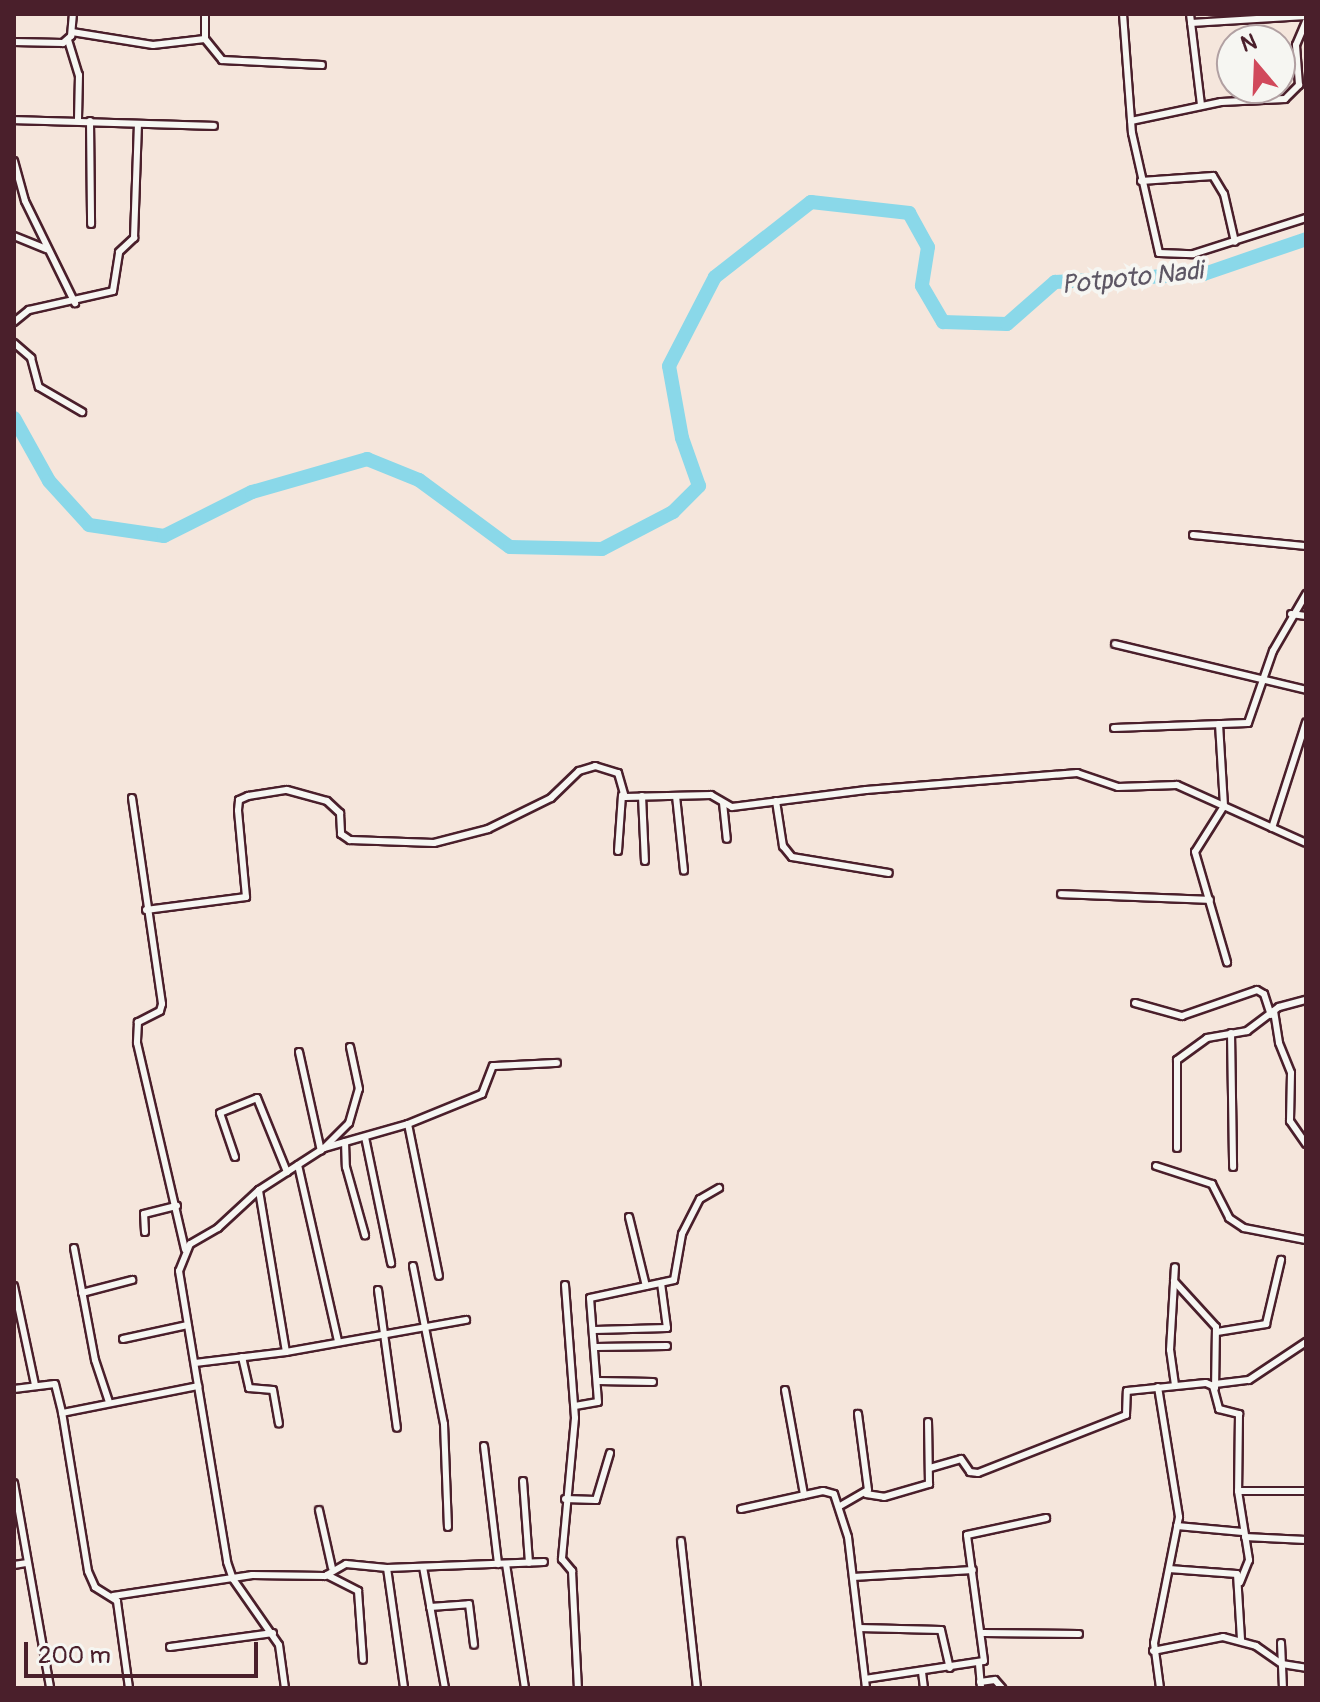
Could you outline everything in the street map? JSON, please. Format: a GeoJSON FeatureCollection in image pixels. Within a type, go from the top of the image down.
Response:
{"type":"FeatureCollection","features":[{"type":"Feature","properties":{"kind":"street"},"geometry":{"type":"LineString","coordinates":[[73,14],[72,32],[68,40],[79,75],[78,120]]}},
{"type":"Feature","properties":{"kind":"street"},"geometry":{"type":"LineString","coordinates":[[205,14],[205,39],[222,60],[322,65]]}},
{"type":"Feature","properties":{"kind":"street"},"geometry":{"type":"LineString","coordinates":[[1123,14],[1131,121],[1141,181],[1159,253],[1179,257],[1306,218]]}},
{"type":"Feature","properties":{"kind":"street"},"geometry":{"type":"LineString","coordinates":[[1190,14],[1201,105]]}},
{"type":"Feature","properties":{"kind":"street"},"geometry":{"type":"LineString","coordinates":[[1131,121],[1201,105],[1285,99],[1303,84],[1296,45],[1306,19],[1251,17],[1191,23]]}},
{"type":"Feature","properties":{"kind":"street"},"geometry":{"type":"LineString","coordinates":[[72,32],[145,44],[205,39]]}},
{"type":"Feature","properties":{"kind":"street"},"geometry":{"type":"LineString","coordinates":[[14,42],[68,40]]}},
{"type":"Feature","properties":{"kind":"street"},"geometry":{"type":"LineString","coordinates":[[14,120],[214,126]]}},
{"type":"Feature","properties":{"kind":"street"},"geometry":{"type":"LineString","coordinates":[[90,121],[91,224]]}},
{"type":"Feature","properties":{"kind":"street"},"geometry":{"type":"LineString","coordinates":[[14,322],[29,310],[111,294],[119,252],[133,244],[138,124]]}},
{"type":"Feature","properties":{"kind":"street"},"geometry":{"type":"LineString","coordinates":[[14,161],[20,189],[75,303]]}},
{"type":"Feature","properties":{"kind":"street"},"geometry":{"type":"LineString","coordinates":[[1141,181],[1213,176],[1224,194],[1235,242]]}},
{"type":"Feature","properties":{"kind":"street"},"geometry":{"type":"LineString","coordinates":[[14,236],[47,249]]}},
{"type":"Feature","properties":{"kind":"street"},"geometry":{"type":"LineString","coordinates":[[14,343],[31,358],[39,387],[82,412]]}},
{"type":"Feature","properties":{"kind":"street"},"geometry":{"type":"LineString","coordinates":[[1193,535],[1306,546]]}},
{"type":"Feature","properties":{"kind":"street"},"geometry":{"type":"LineString","coordinates":[[1114,728],[1252,720],[1263,677],[1291,614],[1306,594]]}},
{"type":"Feature","properties":{"kind":"street"},"geometry":{"type":"LineString","coordinates":[[1291,614],[1306,616]]}},
{"type":"Feature","properties":{"kind":"street"},"geometry":{"type":"LineString","coordinates":[[1115,644],[1263,677],[1306,690]]}},
{"type":"Feature","properties":{"kind":"street"},"geometry":{"type":"LineString","coordinates":[[1272,828],[1306,722]]}},
{"type":"Feature","properties":{"kind":"street"},"geometry":{"type":"LineString","coordinates":[[1219,724],[1224,806],[1195,852],[1227,962]]}},
{"type":"Feature","properties":{"kind":"street"},"geometry":{"type":"LineString","coordinates":[[146,910],[246,897],[239,800],[287,790],[327,801],[340,813],[341,834],[350,840],[434,843],[488,829],[556,795],[590,766],[615,770],[622,795],[618,851]]}},
{"type":"Feature","properties":{"kind":"street"},"geometry":{"type":"LineString","coordinates":[[622,795],[711,795],[732,807],[1064,773],[1118,787],[1177,785],[1306,843]]}},
{"type":"Feature","properties":{"kind":"street"},"geometry":{"type":"LineString","coordinates":[[642,796],[645,861]]}},
{"type":"Feature","properties":{"kind":"street"},"geometry":{"type":"LineString","coordinates":[[676,796],[684,871]]}},
{"type":"Feature","properties":{"kind":"street"},"geometry":{"type":"LineString","coordinates":[[132,798],[162,1008],[138,1022],[141,1063],[185,1249],[179,1271],[233,1579],[273,1633],[283,1657],[285,1688]]}},
{"type":"Feature","properties":{"kind":"street"},"geometry":{"type":"LineString","coordinates":[[776,801],[783,846],[792,857],[889,873]]}},
{"type":"Feature","properties":{"kind":"street"},"geometry":{"type":"LineString","coordinates":[[723,802],[727,839]]}},
{"type":"Feature","properties":{"kind":"street"},"geometry":{"type":"LineString","coordinates":[[1061,894],[1210,900]]}},
{"type":"Feature","properties":{"kind":"street"},"geometry":{"type":"LineString","coordinates":[[1135,1003],[1182,1016],[1257,990],[1264,994],[1291,1073],[1290,1121],[1306,1144]]}},
{"type":"Feature","properties":{"kind":"street"},"geometry":{"type":"LineString","coordinates":[[1177,1148],[1177,1060],[1207,1038],[1247,1031],[1272,1013],[1306,1000]]}},
{"type":"Feature","properties":{"kind":"street"},"geometry":{"type":"LineString","coordinates":[[1231,1033],[1233,1167]]}},
{"type":"Feature","properties":{"kind":"street"},"geometry":{"type":"LineString","coordinates":[[322,1150],[349,1123],[356,1106],[359,1082],[350,1047]]}},
{"type":"Feature","properties":{"kind":"street"},"geometry":{"type":"LineString","coordinates":[[299,1052],[322,1150]]}},
{"type":"Feature","properties":{"kind":"street"},"geometry":{"type":"LineString","coordinates":[[185,1249],[218,1228],[259,1190],[322,1150],[408,1124],[482,1094],[493,1066],[557,1063]]}},
{"type":"Feature","properties":{"kind":"street"},"geometry":{"type":"LineString","coordinates":[[235,1157],[220,1113],[257,1098],[287,1172]]}},
{"type":"Feature","properties":{"kind":"street"},"geometry":{"type":"LineString","coordinates":[[408,1124],[439,1276]]}},
{"type":"Feature","properties":{"kind":"street"},"geometry":{"type":"LineString","coordinates":[[365,1137],[391,1263]]}},
{"type":"Feature","properties":{"kind":"street"},"geometry":{"type":"LineString","coordinates":[[345,1142],[346,1167],[365,1235]]}},
{"type":"Feature","properties":{"kind":"street"},"geometry":{"type":"LineString","coordinates":[[298,1165],[338,1341]]}},
{"type":"Feature","properties":{"kind":"street"},"geometry":{"type":"LineString","coordinates":[[1156,1166],[1212,1184],[1229,1218],[1244,1228],[1306,1240]]}},
{"type":"Feature","properties":{"kind":"street"},"geometry":{"type":"LineString","coordinates":[[575,1406],[597,1404],[593,1295],[661,1283],[677,1277],[679,1241],[700,1199],[719,1188]]}},
{"type":"Feature","properties":{"kind":"street"},"geometry":{"type":"LineString","coordinates":[[259,1190],[286,1352]]}},
{"type":"Feature","properties":{"kind":"street"},"geometry":{"type":"LineString","coordinates":[[145,1232],[144,1214],[177,1206]]}},
{"type":"Feature","properties":{"kind":"street"},"geometry":{"type":"LineString","coordinates":[[629,1217],[646,1286]]}},
{"type":"Feature","properties":{"kind":"street"},"geometry":{"type":"LineString","coordinates":[[74,1248],[95,1360],[109,1402]]}},
{"type":"Feature","properties":{"kind":"street"},"geometry":{"type":"LineString","coordinates":[[1217,1332],[1266,1324],[1281,1260]]}},
{"type":"Feature","properties":{"kind":"street"},"geometry":{"type":"LineString","coordinates":[[413,1266],[445,1436],[448,1527]]}},
{"type":"Feature","properties":{"kind":"street"},"geometry":{"type":"LineString","coordinates":[[1175,1267],[1170,1350],[1175,1385]]}},
{"type":"Feature","properties":{"kind":"street"},"geometry":{"type":"LineString","coordinates":[[82,1293],[132,1280]]}},
{"type":"Feature","properties":{"kind":"street"},"geometry":{"type":"LineString","coordinates":[[1174,1281],[1217,1332],[1215,1388],[1219,1409],[1237,1412],[1240,1417],[1238,1491],[1249,1560],[1240,1582],[1241,1640]]}},
{"type":"Feature","properties":{"kind":"street"},"geometry":{"type":"LineString","coordinates":[[595,1330],[667,1328],[661,1283]]}},
{"type":"Feature","properties":{"kind":"street"},"geometry":{"type":"LineString","coordinates":[[565,1285],[575,1406],[562,1559],[572,1571],[578,1688]]}},
{"type":"Feature","properties":{"kind":"street"},"geometry":{"type":"LineString","coordinates":[[14,1286],[35,1385]]}},
{"type":"Feature","properties":{"kind":"street"},"geometry":{"type":"LineString","coordinates":[[378,1290],[397,1428]]}},
{"type":"Feature","properties":{"kind":"street"},"geometry":{"type":"LineString","coordinates":[[195,1363],[286,1352],[466,1320]]}},
{"type":"Feature","properties":{"kind":"street"},"geometry":{"type":"LineString","coordinates":[[123,1339],[188,1325]]}},
{"type":"Feature","properties":{"kind":"street"},"geometry":{"type":"LineString","coordinates":[[14,1330],[23,1328]]}},
{"type":"Feature","properties":{"kind":"street"},"geometry":{"type":"LineString","coordinates":[[930,1468],[961,1459],[970,1472],[978,1473],[1126,1415],[1127,1391],[1206,1383],[1215,1388],[1249,1380],[1306,1342]]}},
{"type":"Feature","properties":{"kind":"street"},"geometry":{"type":"LineString","coordinates":[[596,1347],[667,1346]]}},
{"type":"Feature","properties":{"kind":"street"},"geometry":{"type":"LineString","coordinates":[[242,1357],[249,1388],[273,1390],[279,1423]]}},
{"type":"Feature","properties":{"kind":"street"},"geometry":{"type":"LineString","coordinates":[[598,1381],[653,1382]]}},
{"type":"Feature","properties":{"kind":"street"},"geometry":{"type":"LineString","coordinates":[[14,1389],[55,1384],[88,1571],[95,1587],[113,1596],[233,1579],[327,1575],[358,1591],[363,1660]]}},
{"type":"Feature","properties":{"kind":"street"},"geometry":{"type":"LineString","coordinates":[[62,1413],[198,1386]]}},
{"type":"Feature","properties":{"kind":"street"},"geometry":{"type":"LineString","coordinates":[[1158,1387],[1177,1526],[1153,1651],[1160,1688]]}},
{"type":"Feature","properties":{"kind":"street"},"geometry":{"type":"LineString","coordinates":[[785,1390],[804,1495]]}},
{"type":"Feature","properties":{"kind":"street"},"geometry":{"type":"LineString","coordinates":[[858,1414],[866,1494]]}},
{"type":"Feature","properties":{"kind":"street"},"geometry":{"type":"LineString","coordinates":[[840,1506],[866,1494],[878,1497],[925,1486],[930,1468],[928,1422]]}},
{"type":"Feature","properties":{"kind":"street"},"geometry":{"type":"LineString","coordinates":[[484,1446],[525,1688]]}},
{"type":"Feature","properties":{"kind":"street"},"geometry":{"type":"LineString","coordinates":[[565,1499],[596,1500],[610,1453]]}},
{"type":"Feature","properties":{"kind":"street"},"geometry":{"type":"LineString","coordinates":[[523,1481],[529,1563]]}},
{"type":"Feature","properties":{"kind":"street"},"geometry":{"type":"LineString","coordinates":[[14,1483],[50,1688]]}},
{"type":"Feature","properties":{"kind":"street"},"geometry":{"type":"LineString","coordinates":[[1238,1491],[1306,1491]]}},
{"type":"Feature","properties":{"kind":"street"},"geometry":{"type":"LineString","coordinates":[[741,1509],[831,1492],[840,1506],[853,1577],[866,1688]]}},
{"type":"Feature","properties":{"kind":"street"},"geometry":{"type":"LineString","coordinates":[[319,1510],[332,1568],[327,1575]]}},
{"type":"Feature","properties":{"kind":"street"},"geometry":{"type":"LineString","coordinates":[[1002,1688],[995,1680],[980,1685],[979,1664],[986,1655],[969,1533],[1046,1518]]}},
{"type":"Feature","properties":{"kind":"street"},"geometry":{"type":"LineString","coordinates":[[1177,1526],[1306,1540]]}},
{"type":"Feature","properties":{"kind":"street"},"geometry":{"type":"LineString","coordinates":[[681,1541],[697,1688]]}},
{"type":"Feature","properties":{"kind":"street"},"geometry":{"type":"LineString","coordinates":[[332,1568],[544,1562]]}},
{"type":"Feature","properties":{"kind":"street"},"geometry":{"type":"LineString","coordinates":[[14,1565],[26,1563]]}},
{"type":"Feature","properties":{"kind":"street"},"geometry":{"type":"LineString","coordinates":[[423,1567],[445,1688]]}},
{"type":"Feature","properties":{"kind":"street"},"geometry":{"type":"LineString","coordinates":[[387,1568],[404,1688]]}},
{"type":"Feature","properties":{"kind":"street"},"geometry":{"type":"LineString","coordinates":[[1169,1569],[1232,1572],[1240,1582]]}},
{"type":"Feature","properties":{"kind":"street"},"geometry":{"type":"LineString","coordinates":[[853,1577],[973,1570]]}},
{"type":"Feature","properties":{"kind":"street"},"geometry":{"type":"LineString","coordinates":[[113,1596],[129,1688]]}},
{"type":"Feature","properties":{"kind":"street"},"geometry":{"type":"LineString","coordinates":[[430,1607],[469,1604],[474,1645]]}},
{"type":"Feature","properties":{"kind":"street"},"geometry":{"type":"LineString","coordinates":[[859,1628],[941,1630],[950,1668]]}},
{"type":"Feature","properties":{"kind":"street"},"geometry":{"type":"LineString","coordinates":[[170,1647],[273,1633]]}},
{"type":"Feature","properties":{"kind":"street"},"geometry":{"type":"LineString","coordinates":[[983,1633],[1079,1634]]}},
{"type":"Feature","properties":{"kind":"street"},"geometry":{"type":"LineString","coordinates":[[1153,1651],[1209,1637],[1241,1640],[1282,1664],[1306,1668]]}},
{"type":"Feature","properties":{"kind":"street"},"geometry":{"type":"LineString","coordinates":[[1281,1643],[1283,1688]]}},
{"type":"Feature","properties":{"kind":"street"},"geometry":{"type":"LineString","coordinates":[[865,1679],[979,1664]]}},
{"type":"Feature","properties":{"kind":"street"},"geometry":{"type":"LineString","coordinates":[[922,1672],[924,1688]]}},
{"type":"Feature","properties":{"kind":"waterway","name":"Potpoto Nadi"},"geometry":{"type":"LineString","coordinates":[[14,418],[49,481],[89,525],[164,536],[252,492],[367,459],[419,480],[510,547],[602,549],[673,512],[699,486],[682,438],[669,366],[715,277],[811,202],[909,213],[928,247],[922,286],[943,322],[1007,324],[1055,282],[1204,274],[1306,239]]}}]}
